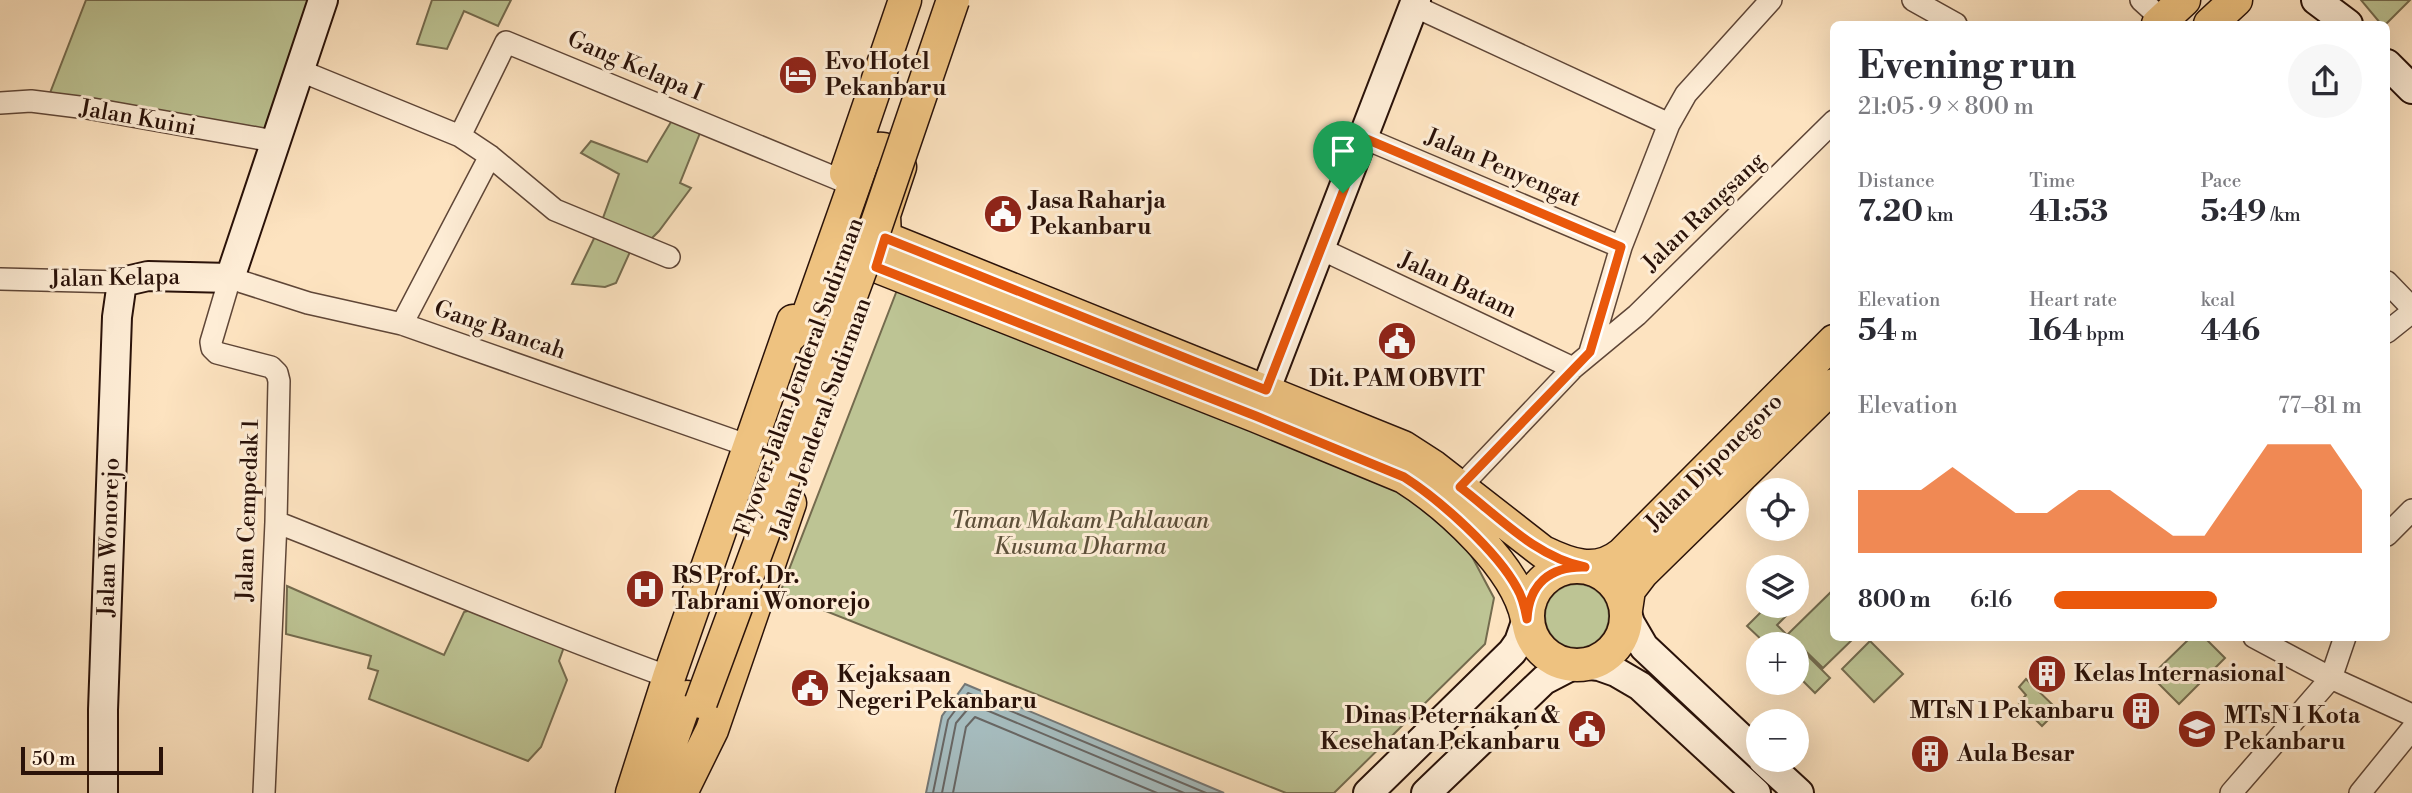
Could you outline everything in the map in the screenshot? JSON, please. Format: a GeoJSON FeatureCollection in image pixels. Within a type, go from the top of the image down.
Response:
{"type":"FeatureCollection","features":[{"type":"Feature","properties":{"kind":"main road"},"geometry":{"type":"LineString","coordinates":[[632,793],[686,692],[749,446],[905,0]]}},
{"type":"Feature","properties":{"kind":"main road","name":"Flyover Jalan Jenderal Sudirman"},"geometry":{"type":"LineString","coordinates":[[653,793],[686,692],[840,263],[930,0]]}},
{"type":"Feature","properties":{"kind":"main road","name":"Flyover Jalan Jenderal Sudirman"},"geometry":{"type":"LineString","coordinates":[[676,793],[686,692],[864,258],[953,0]]}},
{"type":"Feature","properties":{"kind":"main road","name":"Jalan Jenderal Sudirman"},"geometry":{"type":"LineString","coordinates":[[681,793],[712,730],[967,0]]}},
{"type":"Feature","properties":{"kind":"main road"},"geometry":{"type":"LineString","coordinates":[[2213,21],[2236,0]]}},
{"type":"Feature","properties":{"kind":"main road"},"geometry":{"type":"LineString","coordinates":[[787,339],[806,321],[863,160],[877,149],[890,151],[895,155],[900,167],[884,215],[880,252],[1261,403],[1403,447],[1460,487],[1543,552],[1562,561],[1600,572],[1613,582],[1626,610],[1622,636],[1614,648],[1603,657],[1582,664],[1560,662],[1548,655],[1538,646],[1531,633],[1524,604],[1508,574],[1457,520],[1418,486],[1261,403]]}},
{"type":"Feature","properties":{"kind":"main road","name":"Jalan Diponegoro"},"geometry":{"type":"LineString","coordinates":[[1585,567],[1599,567],[1622,554],[1830,345]]}},
{"type":"Feature","properties":{"kind":"main road","name":"Jalan Diponegoro"},"geometry":{"type":"LineString","coordinates":[[1626,610],[1627,596],[1642,573],[1830,389]]}},
{"type":"Feature","properties":{"kind":"main road"},"geometry":{"type":"LineString","coordinates":[[1527,619],[1528,605],[1534,591],[1544,579],[1557,570],[1572,566],[1585,567]]}},
{"type":"Feature","properties":{"kind":"street"},"geometry":{"type":"LineString","coordinates":[[230,278],[323,0]]}},
{"type":"Feature","properties":{"kind":"street"},"geometry":{"type":"LineString","coordinates":[[1590,352],[1621,247],[1668,124],[1686,94],[1771,0]]}},
{"type":"Feature","properties":{"kind":"street"},"geometry":{"type":"LineString","coordinates":[[1913,0],[1943,21]]}},
{"type":"Feature","properties":{"kind":"street"},"geometry":{"type":"LineString","coordinates":[[2316,0],[2345,21]]}},
{"type":"Feature","properties":{"kind":"street"},"geometry":{"type":"LineString","coordinates":[[2334,0],[2347,21]]}},
{"type":"Feature","properties":{"kind":"street"},"geometry":{"type":"LineString","coordinates":[[1261,403],[1415,3],[1668,124]]}},
{"type":"Feature","properties":{"kind":"street","name":"Gang Kelapa I"},"geometry":{"type":"LineString","coordinates":[[460,136],[506,42],[843,181]]}},
{"type":"Feature","properties":{"kind":"street"},"geometry":{"type":"LineString","coordinates":[[2390,67],[2412,89]]}},
{"type":"Feature","properties":{"kind":"street"},"geometry":{"type":"LineString","coordinates":[[301,71],[460,136],[490,156],[555,210],[669,257]]}},
{"type":"Feature","properties":{"kind":"street","name":"Jalan Kuini"},"geometry":{"type":"LineString","coordinates":[[0,103],[31,102],[87,108],[274,141]]}},
{"type":"Feature","properties":{"kind":"street","name":"Jalan Rangsang"},"geometry":{"type":"LineString","coordinates":[[1460,487],[1573,368],[1637,315],[1830,125]]}},
{"type":"Feature","properties":{"kind":"street","name":"Jalan Penyengat"},"geometry":{"type":"LineString","coordinates":[[1364,138],[1621,247]]}},
{"type":"Feature","properties":{"kind":"street"},"geometry":{"type":"LineString","coordinates":[[402,324],[490,156]]}},
{"type":"Feature","properties":{"kind":"street","name":"Jalan Batam"},"geometry":{"type":"LineString","coordinates":[[1321,249],[1573,368]]}},
{"type":"Feature","properties":{"kind":"street","name":"Jalan Kelapa"},"geometry":{"type":"LineString","coordinates":[[0,279],[122,282],[148,276],[230,278]]}},
{"type":"Feature","properties":{"kind":"street","name":"Gang Bancah"},"geometry":{"type":"LineString","coordinates":[[230,278],[308,303],[402,324],[749,446]]}},
{"type":"Feature","properties":{"kind":"street","name":"Jalan Cempedak 1"},"geometry":{"type":"LineString","coordinates":[[230,278],[211,342],[217,352],[271,367],[277,373],[276,522],[264,793]]}},
{"type":"Feature","properties":{"kind":"street","name":"Jalan Wonorejo"},"geometry":{"type":"LineString","coordinates":[[103,793],[103,710],[117,317],[122,282]]}},
{"type":"Feature","properties":{"kind":"street"},"geometry":{"type":"LineString","coordinates":[[2390,285],[2412,310],[2390,329]]}},
{"type":"Feature","properties":{"kind":"street"},"geometry":{"type":"LineString","coordinates":[[2390,532],[2412,510]]}},
{"type":"Feature","properties":{"kind":"street"},"geometry":{"type":"LineString","coordinates":[[276,522],[478,601],[686,692]]}},
{"type":"Feature","properties":{"kind":"street"},"geometry":{"type":"LineString","coordinates":[[1626,610],[1644,647],[1746,743]]}},
{"type":"Feature","properties":{"kind":"street"},"geometry":{"type":"LineString","coordinates":[[1368,793],[1512,652],[1519,642],[1527,619]]}},
{"type":"Feature","properties":{"kind":"street"},"geometry":{"type":"LineString","coordinates":[[2262,641],[2331,678],[2412,715]]}},
{"type":"Feature","properties":{"kind":"street"},"geometry":{"type":"LineString","coordinates":[[2231,793],[2331,678],[2344,641]]}},
{"type":"Feature","properties":{"kind":"street"},"geometry":{"type":"LineString","coordinates":[[1426,793],[1544,680],[1569,667],[1582,664],[1600,666],[1616,672],[1640,687],[1756,793]]}},
{"type":"Feature","properties":{"kind":"street"},"geometry":{"type":"LineString","coordinates":[[2360,793],[2412,729]]}},
{"type":"Feature","properties":{"kind":"street"},"geometry":{"type":"LineString","coordinates":[[1776,772],[1799,793]]}},
{"type":"Feature","properties":{"kind":"green space"},"geometry":{"type":"Polygon","coordinates":[[[86,0],[312,0],[265,137],[50,93],[86,0]]]}},
{"type":"Feature","properties":{"kind":"green space"},"geometry":{"type":"Polygon","coordinates":[[[432,0],[511,0],[498,26],[464,11],[447,49],[417,44],[432,0]]]}},
{"type":"Feature","properties":{"kind":"green space"},"geometry":{"type":"Polygon","coordinates":[[[2361,0],[2410,0],[2389,21],[2378,21],[2361,0]]]}},
{"type":"Feature","properties":{"kind":"green space"},"geometry":{"type":"Polygon","coordinates":[[[677,112],[704,123],[680,183],[691,188],[648,242],[634,243],[616,283],[605,287],[572,284],[600,226],[619,174],[581,153],[591,141],[647,162],[677,112]]]}},
{"type":"Feature","properties":{"kind":"green space","name":"Taman Makam Pahlawan Kusuma Dharma"},"geometry":{"type":"Polygon","coordinates":[[[899,285],[1381,475],[1461,536],[1494,598],[1485,644],[1334,793],[1286,793],[780,593],[899,285]]]}},
{"type":"Feature","properties":{"kind":"green space"},"geometry":{"type":"Polygon","coordinates":[[[1571,584],[1583,584],[1600,593],[1607,604],[1607,628],[1600,639],[1583,648],[1571,648],[1559,643],[1550,634],[1545,622],[1545,610],[1550,598],[1559,589],[1571,584]]]}},
{"type":"Feature","properties":{"kind":"green space"},"geometry":{"type":"Polygon","coordinates":[[[287,586],[444,655],[464,612],[471,610],[565,644],[559,661],[567,680],[541,747],[528,761],[369,699],[378,671],[368,668],[371,656],[286,634],[287,586]]]}},
{"type":"Feature","properties":{"kind":"green space"},"geometry":{"type":"Polygon","coordinates":[[[1830,593],[1830,641],[1851,641],[1823,668],[1809,654],[1809,632],[1790,632],[1804,618],[1809,618],[1809,613],[1830,593]]]}},
{"type":"Feature","properties":{"kind":"green space"},"geometry":{"type":"Polygon","coordinates":[[[1755,618],[1784,618],[1777,625],[1784,632],[1753,632],[1747,626],[1755,618]]]}},
{"type":"Feature","properties":{"kind":"green space"},"geometry":{"type":"Polygon","coordinates":[[[1870,641],[1903,674],[1874,702],[1842,669],[1870,641]]]}},
{"type":"Feature","properties":{"kind":"green space"},"geometry":{"type":"Polygon","coordinates":[[[2187,641],[2208,641],[2225,658],[2179,704],[2151,676],[2187,641]]]}},
{"type":"Feature","properties":{"kind":"green space"},"geometry":{"type":"Polygon","coordinates":[[[1809,657],[1830,678],[1815,693],[1809,687],[1809,657]]]}},
{"type":"Feature","properties":{"kind":"green space"},"geometry":{"type":"Polygon","coordinates":[[[2026,679],[2058,710],[2042,726],[2019,703],[2026,695],[2019,687],[2026,679]]]}},
{"type":"Feature","properties":{"kind":"water"},"geometry":{"type":"Polygon","coordinates":[[[965,684],[1224,793],[926,793],[942,716],[965,684]]]}},
{"type":"Feature","properties":{"kind":"place","name":"Evo Hotel Pekanbaru"},"geometry":{"type":"Point","coordinates":[798,75]}},
{"type":"Feature","properties":{"kind":"place","name":"Jasa Raharja Pekanbaru"},"geometry":{"type":"Point","coordinates":[1003,214]}},
{"type":"Feature","properties":{"kind":"place","name":"Dit. PAM OBVIT"},"geometry":{"type":"Point","coordinates":[1397,341]}},
{"type":"Feature","properties":{"kind":"place","name":"RS Prof. Dr. Tabrani Wonorejo"},"geometry":{"type":"Point","coordinates":[645,589]}},
{"type":"Feature","properties":{"kind":"place","name":"Kelas Internasional"},"geometry":{"type":"Point","coordinates":[2047,674]}},
{"type":"Feature","properties":{"kind":"place","name":"Kejaksaan Negeri Pekanbaru"},"geometry":{"type":"Point","coordinates":[810,688]}},
{"type":"Feature","properties":{"kind":"place","name":"MTsN 1 Pekanbaru"},"geometry":{"type":"Point","coordinates":[2141,711]}},
{"type":"Feature","properties":{"kind":"place","name":"Dinas Peternakan & Kesehatan Pekanbaru"},"geometry":{"type":"Point","coordinates":[1587,729]}},
{"type":"Feature","properties":{"kind":"place","name":"MTsN 1 Kota Pekanbaru"},"geometry":{"type":"Point","coordinates":[2197,729]}},
{"type":"Feature","properties":{"kind":"place","name":"Aula Besar"},"geometry":{"type":"Point","coordinates":[1930,754]}},
{"type":"Feature","properties":{"kind":"route"},"geometry":{"type":"LineString","coordinates":[[1364,138],[1621,247],[1590,352],[1460,487],[1543,552],[1585,567],[1572,566],[1557,570],[1544,579],[1534,591],[1528,605],[1527,619],[1518,589],[1489,552],[1457,520],[1404,477],[876,267],[885,238],[1266,390],[1343,193],[1364,138]]}}]}
